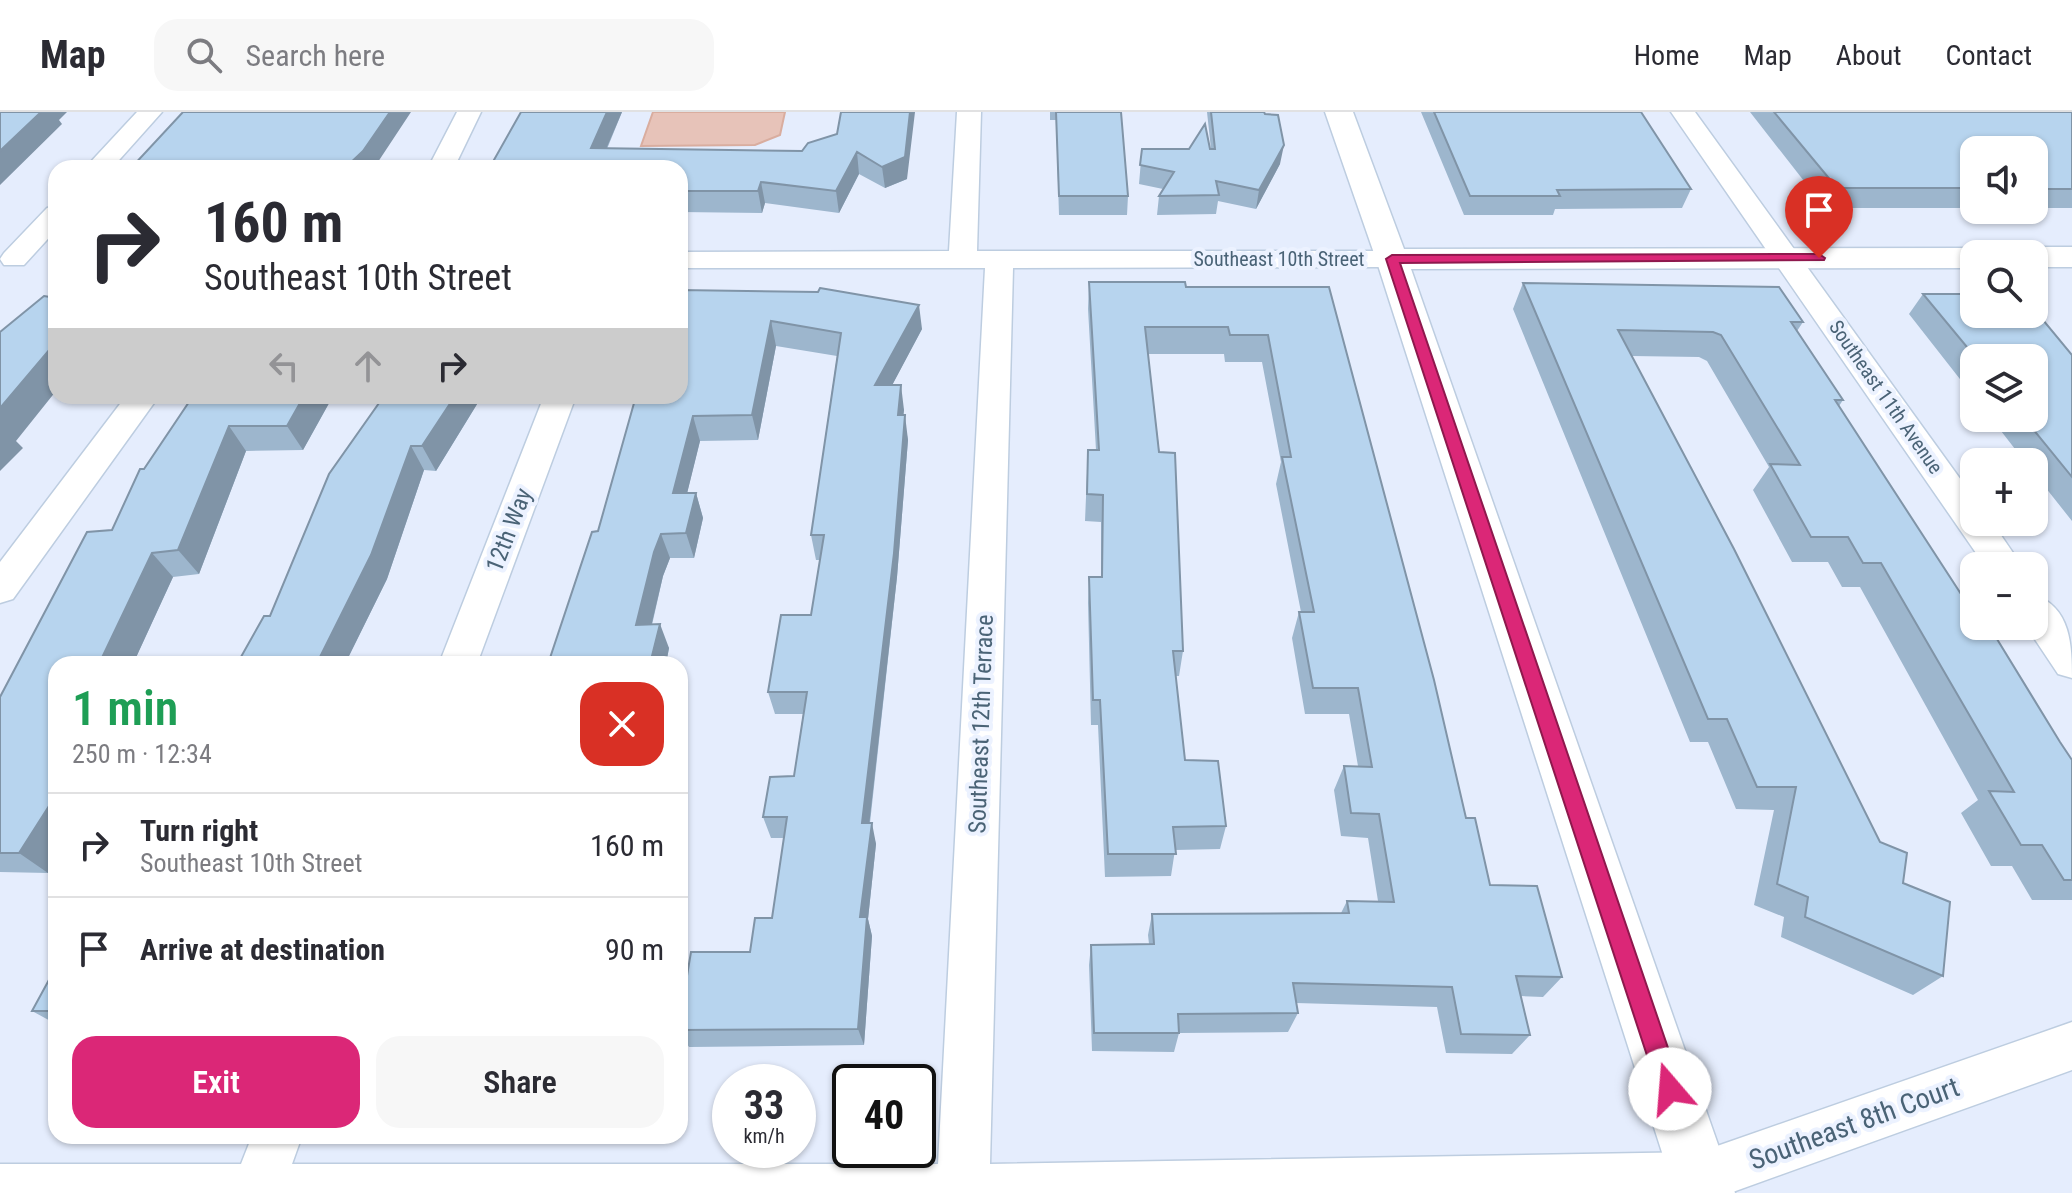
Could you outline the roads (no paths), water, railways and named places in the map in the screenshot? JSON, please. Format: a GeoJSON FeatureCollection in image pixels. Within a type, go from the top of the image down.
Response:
{"type":"FeatureCollection","features":[{"type":"Feature","properties":{"kind":"street"},"geometry":{"type":"LineString","coordinates":[[105,160],[150,112]]}},
{"type":"Feature","properties":{"kind":"street"},"geometry":{"type":"LineString","coordinates":[[445,160],[469,112]]}},
{"type":"Feature","properties":{"kind":"street","name":"Southeast 12th Terrace"},"geometry":{"type":"LineString","coordinates":[[963,1190],[981,258],[969,112]]}},
{"type":"Feature","properties":{"kind":"street"},"geometry":{"type":"LineString","coordinates":[[1339,112],[1392,259],[1702,1185]]}},
{"type":"Feature","properties":{"kind":"street","name":"Southeast 11th Avenue"},"geometry":{"type":"LineString","coordinates":[[1683,112],[1994,552]]}},
{"type":"Feature","properties":{"kind":"street"},"geometry":{"type":"LineString","coordinates":[[7,259],[48,221]]}},
{"type":"Feature","properties":{"kind":"street"},"geometry":{"type":"LineString","coordinates":[[2048,257],[2072,257]]}},
{"type":"Feature","properties":{"kind":"street","name":"Southeast 10th Street"},"geometry":{"type":"LineString","coordinates":[[688,260],[1960,258]]}},
{"type":"Feature","properties":{"kind":"street"},"geometry":{"type":"LineString","coordinates":[[7,259],[48,260]]}},
{"type":"Feature","properties":{"kind":"street"},"geometry":{"type":"LineString","coordinates":[[0,589],[137,404]]}},
{"type":"Feature","properties":{"kind":"street","name":"12th Way"},"geometry":{"type":"LineString","coordinates":[[461,656],[557,404]]}},
{"type":"Feature","properties":{"kind":"street"},"geometry":{"type":"LineString","coordinates":[[2048,629],[2072,663]]}},
{"type":"Feature","properties":{"kind":"street","name":"Southeast 8th Court"},"geometry":{"type":"LineString","coordinates":[[0,1190],[963,1190],[1702,1185],[2072,1046]]}},
{"type":"Feature","properties":{"kind":"street"},"geometry":{"type":"LineString","coordinates":[[257,1189],[274,1144]]}}]}
